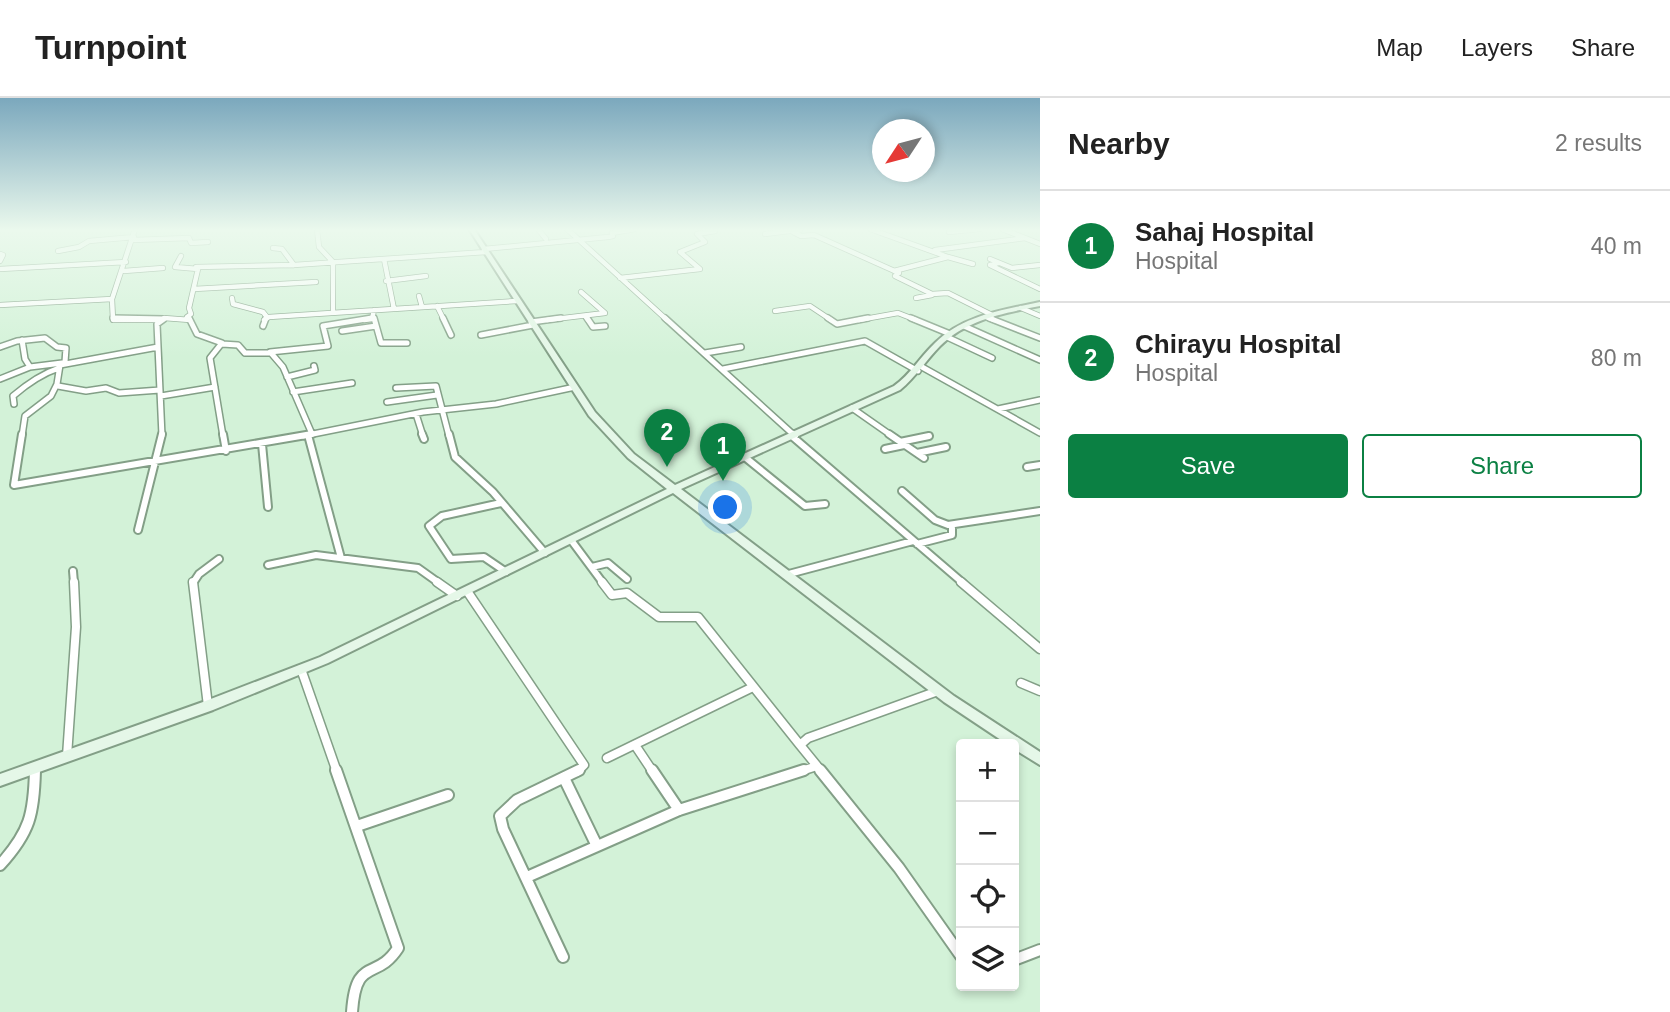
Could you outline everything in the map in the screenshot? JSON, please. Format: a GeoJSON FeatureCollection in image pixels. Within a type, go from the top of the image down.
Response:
{"type":"FeatureCollection","features":[{"type":"Feature","properties":{"kind":"street"},"geometry":{"type":"LineString","coordinates":[[124,272],[112,299],[114,320],[187,317],[191,314],[189,309],[197,272]]}},
{"type":"Feature","properties":{"kind":"street"},"geometry":{"type":"LineString","coordinates":[[333,272],[333,312]]}},
{"type":"Feature","properties":{"kind":"street"},"geometry":{"type":"LineString","coordinates":[[385,272],[394,309]]}},
{"type":"Feature","properties":{"kind":"street"},"geometry":{"type":"LineString","coordinates":[[498,272],[610,436],[631,456],[938,691],[1038,755]]}},
{"type":"Feature","properties":{"kind":"street"},"geometry":{"type":"LineString","coordinates":[[613,272],[723,369],[794,437],[1040,649]]}},
{"type":"Feature","properties":{"kind":"street"},"geometry":{"type":"LineString","coordinates":[[620,278],[677,272]]}},
{"type":"Feature","properties":{"kind":"street"},"geometry":{"type":"LineString","coordinates":[[895,272],[900,273],[896,277],[935,295]]}},
{"type":"Feature","properties":{"kind":"street"},"geometry":{"type":"LineString","coordinates":[[1004,272],[1040,289]]}},
{"type":"Feature","properties":{"kind":"street"},"geometry":{"type":"LineString","coordinates":[[386,281],[426,276]]}},
{"type":"Feature","properties":{"kind":"street"},"geometry":{"type":"LineString","coordinates":[[194,289],[316,282]]}},
{"type":"Feature","properties":{"kind":"street"},"geometry":{"type":"LineString","coordinates":[[481,335],[532,323],[605,313],[581,292]]}},
{"type":"Feature","properties":{"kind":"street"},"geometry":{"type":"LineString","coordinates":[[916,298],[948,293],[989,316],[1040,338]]}},
{"type":"Feature","properties":{"kind":"street"},"geometry":{"type":"LineString","coordinates":[[419,296],[422,307]]}},
{"type":"Feature","properties":{"kind":"street"},"geometry":{"type":"LineString","coordinates":[[232,298],[233,304],[263,312],[267,317]]}},
{"type":"Feature","properties":{"kind":"street"},"geometry":{"type":"LineString","coordinates":[[0,305],[112,299]]}},
{"type":"Feature","properties":{"kind":"street"},"geometry":{"type":"LineString","coordinates":[[267,317],[517,301]]}},
{"type":"Feature","properties":{"kind":"street"},"geometry":{"type":"LineString","coordinates":[[0,780],[208,706],[301,669],[462,594],[676,488],[794,437],[897,388],[920,369],[948,335],[964,326],[989,316],[1040,304]]}},
{"type":"Feature","properties":{"kind":"street"},"geometry":{"type":"LineString","coordinates":[[437,306],[451,335]]}},
{"type":"Feature","properties":{"kind":"street"},"geometry":{"type":"LineString","coordinates":[[775,311],[810,306],[837,324],[898,313],[992,358]]}},
{"type":"Feature","properties":{"kind":"street"},"geometry":{"type":"LineString","coordinates":[[1021,308],[1040,316]]}},
{"type":"Feature","properties":{"kind":"street"},"geometry":{"type":"LineString","coordinates":[[374,310],[382,343],[407,343]]}},
{"type":"Feature","properties":{"kind":"street"},"geometry":{"type":"LineString","coordinates":[[585,316],[593,327],[605,326]]}},
{"type":"Feature","properties":{"kind":"street"},"geometry":{"type":"LineString","coordinates":[[187,317],[197,334],[222,344],[238,345],[246,353],[328,346],[323,326],[374,318]]}},
{"type":"Feature","properties":{"kind":"street"},"geometry":{"type":"LineString","coordinates":[[263,326],[267,317]]}},
{"type":"Feature","properties":{"kind":"street"},"geometry":{"type":"LineString","coordinates":[[138,530],[162,440],[157,324],[164,318]]}},
{"type":"Feature","properties":{"kind":"street"},"geometry":{"type":"LineString","coordinates":[[351,321],[353,330]]}},
{"type":"Feature","properties":{"kind":"street"},"geometry":{"type":"LineString","coordinates":[[342,331],[376,326]]}},
{"type":"Feature","properties":{"kind":"street"},"geometry":{"type":"LineString","coordinates":[[964,326],[1040,360]]}},
{"type":"Feature","properties":{"kind":"street"},"geometry":{"type":"LineString","coordinates":[[0,347],[22,340],[45,338],[57,347],[66,348],[58,386],[48,402],[25,416],[14,485],[226,451],[416,414],[488,406],[575,387]]}},
{"type":"Feature","properties":{"kind":"street"},"geometry":{"type":"LineString","coordinates":[[22,340],[25,359],[30,367]]}},
{"type":"Feature","properties":{"kind":"street"},"geometry":{"type":"LineString","coordinates":[[723,369],[865,341],[1040,433]]}},
{"type":"Feature","properties":{"kind":"street"},"geometry":{"type":"LineString","coordinates":[[222,344],[210,358],[226,451]]}},
{"type":"Feature","properties":{"kind":"street"},"geometry":{"type":"LineString","coordinates":[[0,379],[30,367],[62,365],[158,347]]}},
{"type":"Feature","properties":{"kind":"street"},"geometry":{"type":"LineString","coordinates":[[705,353],[741,347]]}},
{"type":"Feature","properties":{"kind":"street"},"geometry":{"type":"LineString","coordinates":[[269,352],[283,367],[310,435],[341,558]]}},
{"type":"Feature","properties":{"kind":"street"},"geometry":{"type":"LineString","coordinates":[[14,404],[13,396],[29,383],[62,365]]}},
{"type":"Feature","properties":{"kind":"street"},"geometry":{"type":"LineString","coordinates":[[287,377],[312,373],[316,370],[314,366]]}},
{"type":"Feature","properties":{"kind":"street"},"geometry":{"type":"LineString","coordinates":[[293,392],[352,383]]}},
{"type":"Feature","properties":{"kind":"street"},"geometry":{"type":"LineString","coordinates":[[396,388],[433,384],[455,457],[545,553]]}},
{"type":"Feature","properties":{"kind":"street"},"geometry":{"type":"LineString","coordinates":[[58,386],[86,391],[106,388],[119,393],[161,393],[215,387]]}},
{"type":"Feature","properties":{"kind":"street"},"geometry":{"type":"LineString","coordinates":[[387,402],[438,395]]}},
{"type":"Feature","properties":{"kind":"street"},"geometry":{"type":"LineString","coordinates":[[998,410],[1039,401]]}},
{"type":"Feature","properties":{"kind":"street"},"geometry":{"type":"LineString","coordinates":[[852,408],[924,458]]}},
{"type":"Feature","properties":{"kind":"street"},"geometry":{"type":"LineString","coordinates":[[416,414],[424,439]]}},
{"type":"Feature","properties":{"kind":"street"},"geometry":{"type":"LineString","coordinates":[[886,449],[929,436]]}},
{"type":"Feature","properties":{"kind":"street"},"geometry":{"type":"LineString","coordinates":[[262,444],[268,507]]}},
{"type":"Feature","properties":{"kind":"street"},"geometry":{"type":"LineString","coordinates":[[917,453],[946,447]]}},
{"type":"Feature","properties":{"kind":"street"},"geometry":{"type":"LineString","coordinates":[[746,458],[805,506],[825,504]]}},
{"type":"Feature","properties":{"kind":"street"},"geometry":{"type":"LineString","coordinates":[[1027,467],[1039,466]]}},
{"type":"Feature","properties":{"kind":"street"},"geometry":{"type":"LineString","coordinates":[[902,491],[935,520],[951,525],[1040,511]]}},
{"type":"Feature","properties":{"kind":"street"},"geometry":{"type":"LineString","coordinates":[[501,503],[442,516],[429,526],[452,559],[484,557],[506,572]]}},
{"type":"Feature","properties":{"kind":"street"},"geometry":{"type":"LineString","coordinates":[[785,575],[952,535],[954,532],[951,525]]}},
{"type":"Feature","properties":{"kind":"street"},"geometry":{"type":"LineString","coordinates":[[571,540],[612,594],[631,595],[655,616],[667,620],[690,614],[698,617],[899,868],[956,949]]}},
{"type":"Feature","properties":{"kind":"street"},"geometry":{"type":"LineString","coordinates":[[268,565],[307,556],[423,569],[462,594],[582,761],[582,769],[517,800],[502,811],[500,821],[563,957]]}},
{"type":"Feature","properties":{"kind":"street"},"geometry":{"type":"LineString","coordinates":[[208,706],[193,582],[219,559]]}},
{"type":"Feature","properties":{"kind":"street"},"geometry":{"type":"LineString","coordinates":[[592,567],[610,564],[627,579]]}},
{"type":"Feature","properties":{"kind":"street"},"geometry":{"type":"LineString","coordinates":[[67,756],[76,627],[73,571]]}},
{"type":"Feature","properties":{"kind":"street"},"geometry":{"type":"LineString","coordinates":[[301,669],[398,948],[392,957],[354,985],[352,1012]]}},
{"type":"Feature","properties":{"kind":"street"},"geometry":{"type":"LineString","coordinates":[[1021,683],[1040,691]]}},
{"type":"Feature","properties":{"kind":"street"},"geometry":{"type":"LineString","coordinates":[[607,758],[753,687]]}},
{"type":"Feature","properties":{"kind":"street"},"geometry":{"type":"LineString","coordinates":[[800,745],[808,738],[938,691]]}},
{"type":"Feature","properties":{"kind":"street"},"geometry":{"type":"LineString","coordinates":[[635,745],[679,810]]}},
{"type":"Feature","properties":{"kind":"street"},"geometry":{"type":"LineString","coordinates":[[527,877],[596,844],[679,810],[817,766]]}},
{"type":"Feature","properties":{"kind":"street"},"geometry":{"type":"LineString","coordinates":[[0,865],[23,841],[32,825],[35,768]]}},
{"type":"Feature","properties":{"kind":"street"},"geometry":{"type":"LineString","coordinates":[[564,778],[596,844]]}},
{"type":"Feature","properties":{"kind":"street"},"geometry":{"type":"LineString","coordinates":[[356,826],[448,795]]}},
{"type":"Feature","properties":{"kind":"street"},"geometry":{"type":"LineString","coordinates":[[1019,958],[1040,950]]}},
{"type":"Feature","properties":{"kind":"place","name":"Chirayu Hospital"},"geometry":{"type":"Point","coordinates":[667,467]}},
{"type":"Feature","properties":{"kind":"place","name":"Sahaj Hospital"},"geometry":{"type":"Point","coordinates":[723,481]}}]}
